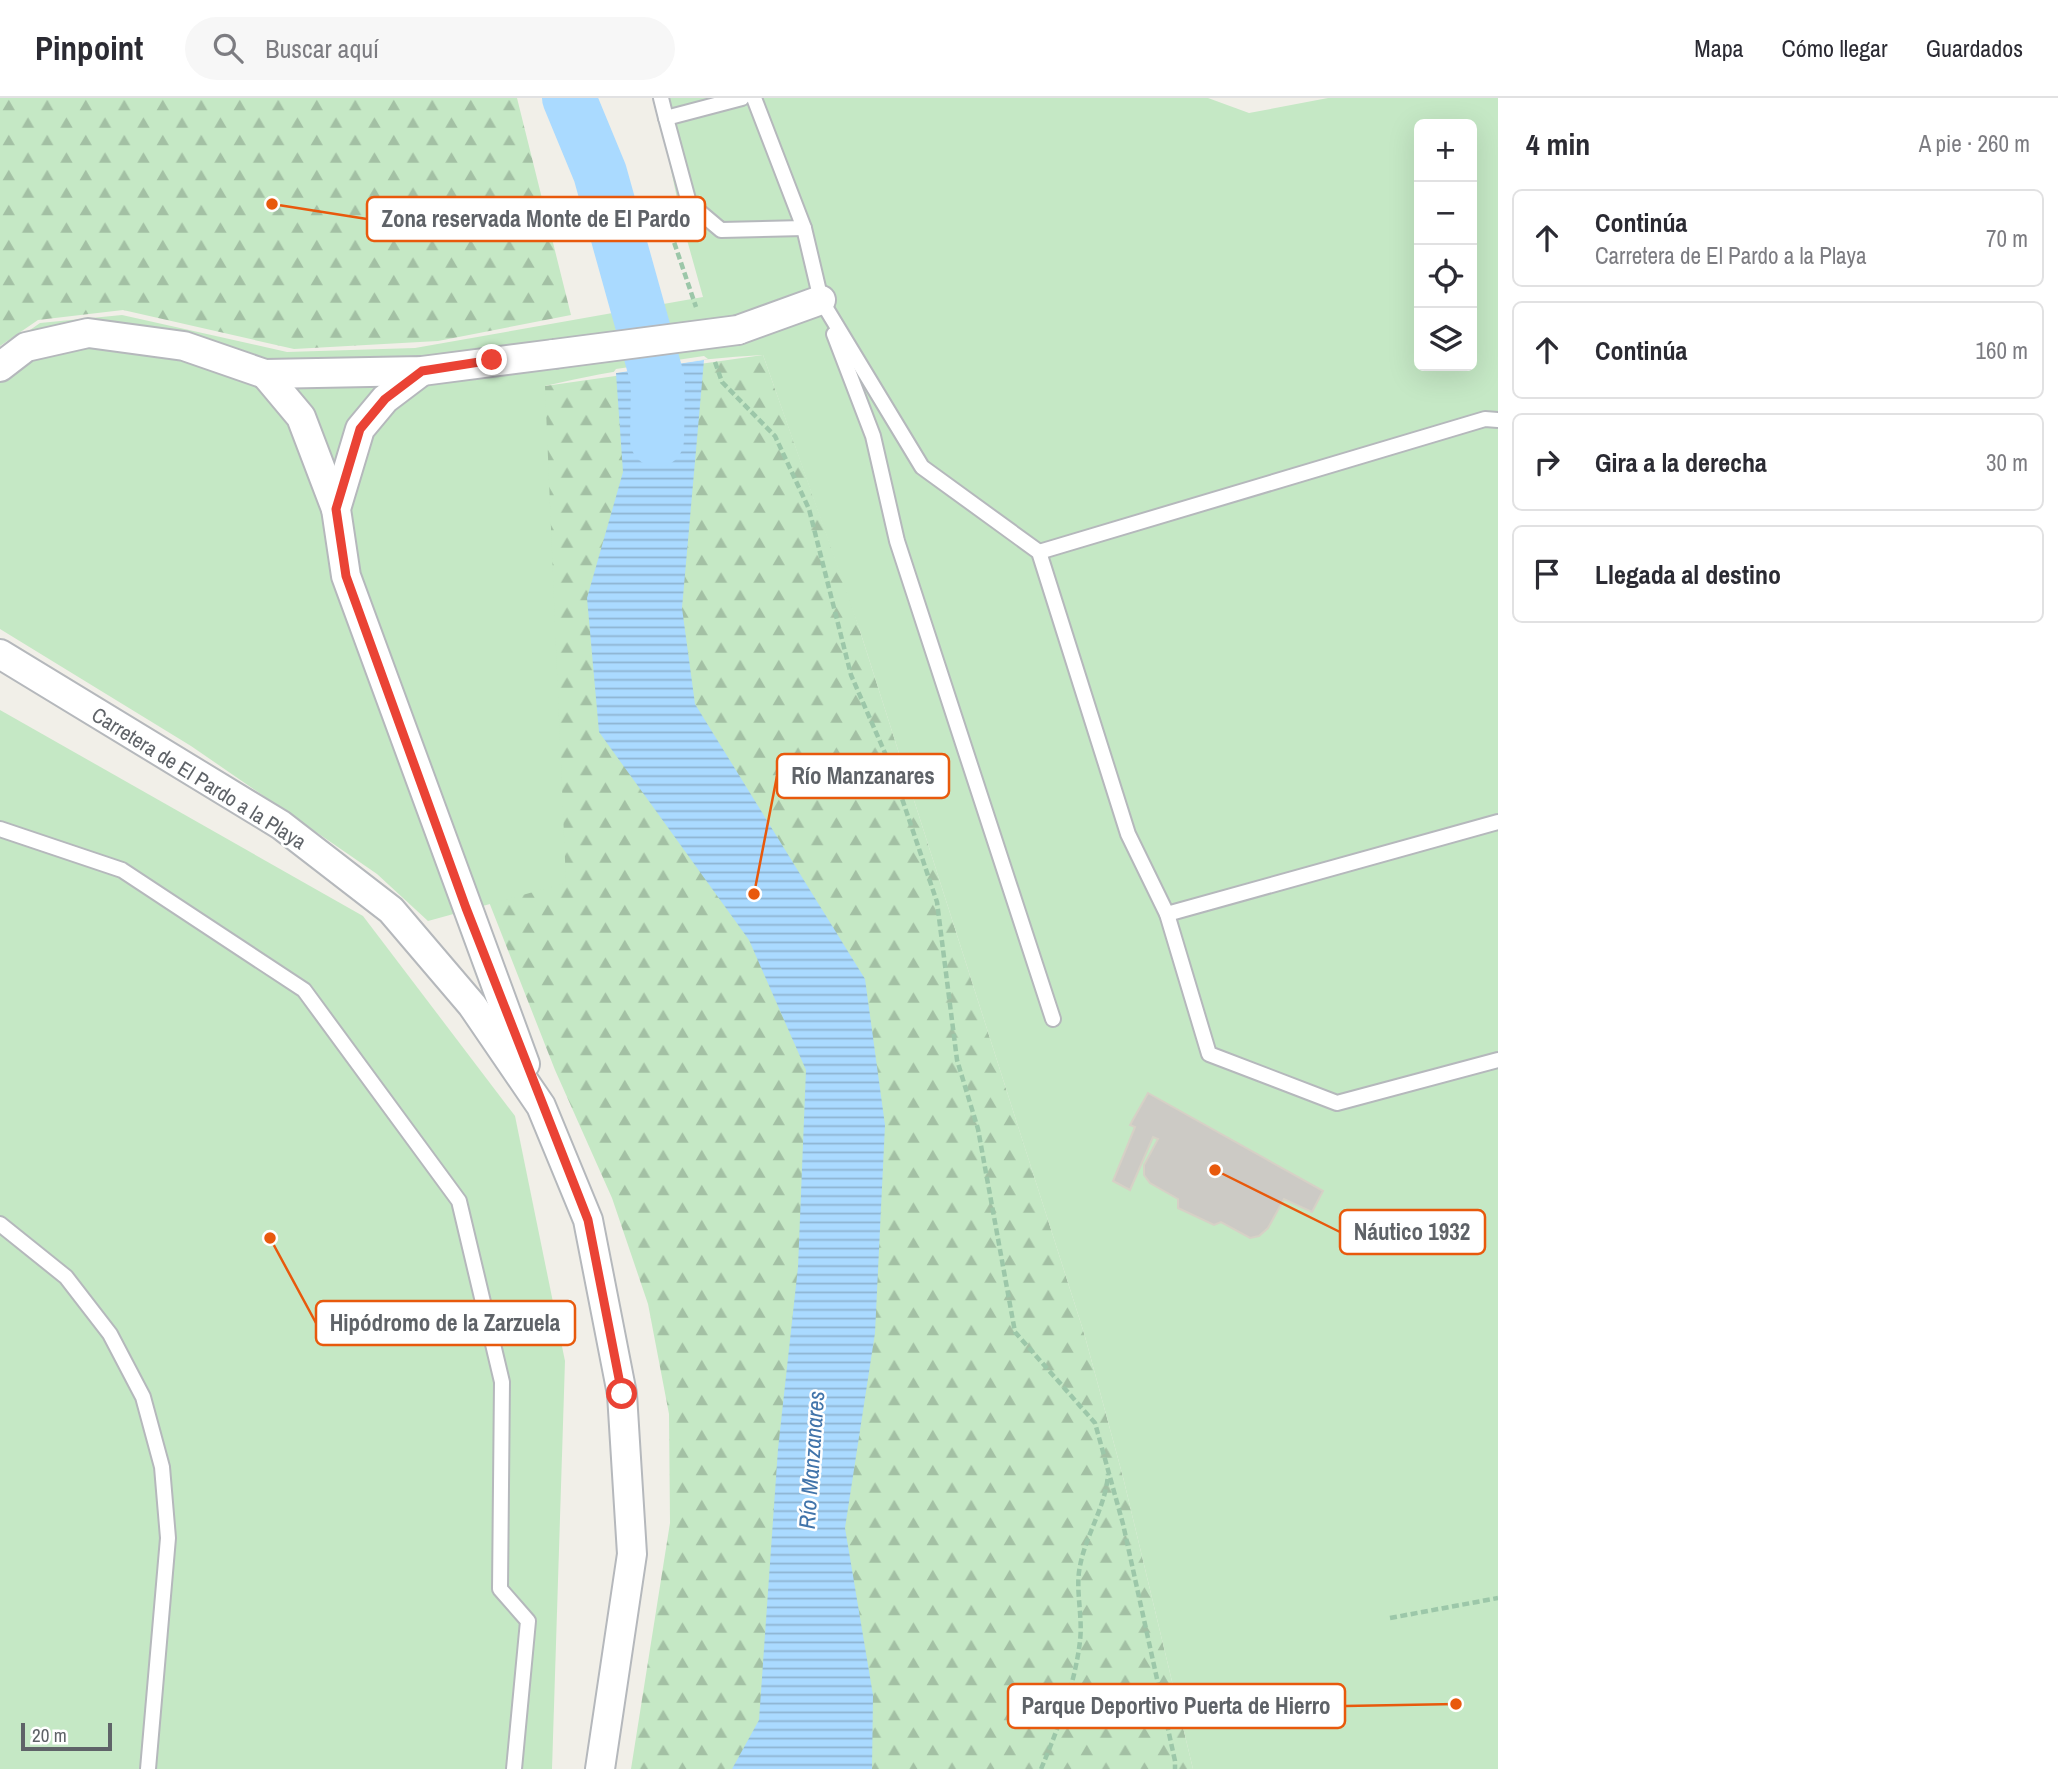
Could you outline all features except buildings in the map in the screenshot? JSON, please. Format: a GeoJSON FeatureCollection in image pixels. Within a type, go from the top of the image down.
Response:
{"type":"FeatureCollection","features":[{"type":"Feature","properties":{"kind":"street"},"geometry":{"type":"LineString","coordinates":[[0,367],[26,347],[88,333],[184,346],[265,374],[422,371],[738,330],[821,300]]}},
{"type":"Feature","properties":{"kind":"street"},"geometry":{"type":"LineString","coordinates":[[336,509],[360,429],[385,399],[422,371]]}},
{"type":"Feature","properties":{"kind":"street"},"geometry":{"type":"LineString","coordinates":[[265,374],[301,417],[336,509],[346,576],[541,1105]]}},
{"type":"Feature","properties":{"kind":"street","name":"Carretera de El Pardo a la Playa"},"geometry":{"type":"LineString","coordinates":[[0,654],[281,825],[391,910],[472,1005],[541,1105],[588,1220],[622,1394],[632,1553],[600,1769]]}},
{"type":"Feature","properties":{"kind":"lane"},"geometry":{"type":"LineString","coordinates":[[662,98],[690,203],[721,230],[804,228]]}},
{"type":"Feature","properties":{"kind":"lane"},"geometry":{"type":"LineString","coordinates":[[666,118],[742,98]]}},
{"type":"Feature","properties":{"kind":"lane"},"geometry":{"type":"LineString","coordinates":[[754,98],[804,228],[821,300],[873,436],[897,541],[1053,1018]]}},
{"type":"Feature","properties":{"kind":"lane"},"geometry":{"type":"LineString","coordinates":[[821,300],[922,467],[1040,552],[1128,834],[1167,914],[1209,1054],[1337,1104],[1498,1060]]}},
{"type":"Feature","properties":{"kind":"lane"},"geometry":{"type":"LineString","coordinates":[[1040,552],[1485,419],[1498,420]]}},
{"type":"Feature","properties":{"kind":"lane"},"geometry":{"type":"LineString","coordinates":[[1167,914],[1498,822]]}},
{"type":"Feature","properties":{"kind":"lane"},"geometry":{"type":"LineString","coordinates":[[0,829],[122,870],[304,990],[459,1201],[502,1382],[500,1589],[527,1621],[514,1769]]}},
{"type":"Feature","properties":{"kind":"lane"},"geometry":{"type":"LineString","coordinates":[[0,1224],[66,1277],[110,1334],[143,1397],[162,1467],[168,1538],[148,1769]]}},
{"type":"Feature","properties":{"kind":"path"},"geometry":{"type":"LineString","coordinates":[[665,202],[674,242],[700,318]]}},
{"type":"Feature","properties":{"kind":"path"},"geometry":{"type":"LineString","coordinates":[[713,356],[722,382],[775,436],[809,509],[851,675],[892,769],[936,902],[957,1060],[978,1129],[1015,1332],[1095,1423],[1126,1537],[1175,1769]]}},
{"type":"Feature","properties":{"kind":"path"},"geometry":{"type":"LineString","coordinates":[[1041,1769],[1057,1732],[1080,1641],[1078,1575],[1085,1545],[1106,1492],[1108,1470]]}},
{"type":"Feature","properties":{"kind":"path"},"geometry":{"type":"LineString","coordinates":[[1390,1618],[1498,1598]]}},
{"type":"Feature","properties":{"kind":"green space"},"geometry":{"type":"Polygon","coordinates":[[[0,98],[517,98],[571,315],[438,341],[294,349],[123,310],[38,320],[0,346],[0,98]]]}},
{"type":"Feature","properties":{"kind":"green space"},"geometry":{"type":"Polygon","coordinates":[[[656,98],[1208,98],[1249,113],[1328,98],[1498,98],[1498,1769],[1193,1769],[1123,1477],[1084,1333],[860,631],[763,355],[653,366],[545,386],[566,883],[428,921],[377,874],[191,746],[0,629],[0,351],[40,323],[122,315],[287,352],[415,348],[703,297],[682,222],[656,98]]]}},
{"type":"Feature","properties":{"kind":"green space"},"geometry":{"type":"Polygon","coordinates":[[[763,355],[853,609],[1084,1333],[1123,1477],[1193,1769],[631,1769],[670,1523],[669,1414],[648,1304],[612,1198],[555,1070],[489,902],[545,386],[763,355]]]}},
{"type":"Feature","properties":{"kind":"green space"},"geometry":{"type":"Polygon","coordinates":[[[0,710],[363,916],[515,1116],[565,1361],[552,1769],[0,1769],[0,710]]]}},
{"type":"Feature","properties":{"kind":"water"},"geometry":{"type":"Polygon","coordinates":[[[704,360],[682,608],[695,704],[865,979],[885,1125],[875,1333],[845,1528],[873,1695],[872,1769],[732,1769],[759,1720],[778,1449],[798,1267],[806,1070],[749,940],[599,732],[587,598],[623,472],[616,373],[704,360]]]}},
{"type":"Feature","properties":{"kind":"pier"},"geometry":{"type":"Polygon","coordinates":[[[704,356],[708,359],[613,373],[616,369],[704,356]]]}},
{"type":"Feature","properties":{"kind":"waterway","name":"Río Manzanares"},"geometry":{"type":"LineString","coordinates":[[569,98],[600,173],[658,381],[657,440]]}},
{"type":"Feature","properties":{"kind":"place","name":"Zona reservada Monte de El Pardo"},"geometry":{"type":"Point","coordinates":[272,204]}},
{"type":"Feature","properties":{"kind":"place","name":"Río Manzanares"},"geometry":{"type":"Point","coordinates":[754,894]}},
{"type":"Feature","properties":{"kind":"place","name":"Náutico 1932"},"geometry":{"type":"Point","coordinates":[1215,1170]}},
{"type":"Feature","properties":{"kind":"place","name":"Hipódromo de la Zarzuela"},"geometry":{"type":"Point","coordinates":[270,1238]}},
{"type":"Feature","properties":{"kind":"place","name":"Parque Deportivo Puerta de Hierro"},"geometry":{"type":"Point","coordinates":[1456,1704]}},
{"type":"Feature","properties":{"kind":"route"},"geometry":{"type":"LineString","coordinates":[[492,360],[422,371],[385,399],[360,429],[336,509],[346,576],[466,908],[588,1220],[622,1394]]}}]}
